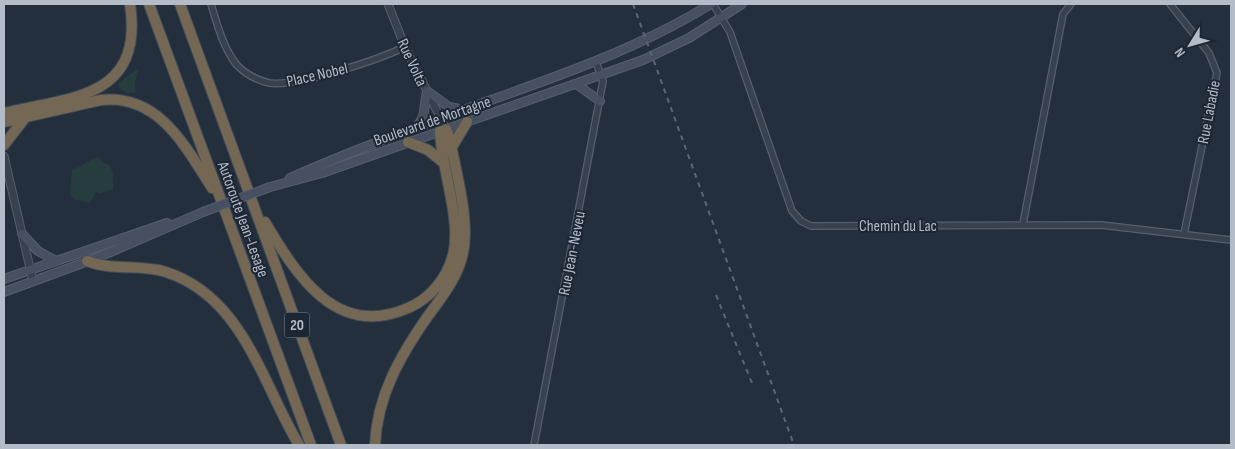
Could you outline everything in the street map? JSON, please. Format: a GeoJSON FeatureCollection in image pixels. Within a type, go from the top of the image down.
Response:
{"type":"FeatureCollection","features":[{"type":"Feature","properties":{"kind":"highway"},"geometry":{"type":"LineString","coordinates":[[4,114],[88,93],[108,82],[123,65],[131,45],[133,29],[130,4]]}},
{"type":"Feature","properties":{"kind":"highway","name":"Autoroute Jean-Lesage"},"geometry":{"type":"LineString","coordinates":[[149,4],[311,445]]}},
{"type":"Feature","properties":{"kind":"highway","name":"Autoroute Jean-Lesage"},"geometry":{"type":"LineString","coordinates":[[180,4],[341,445]]}},
{"type":"Feature","properties":{"kind":"highway"},"geometry":{"type":"LineString","coordinates":[[4,122],[101,100],[120,100],[142,106],[157,115],[182,141],[224,207]]}},
{"type":"Feature","properties":{"kind":"highway"},"geometry":{"type":"LineString","coordinates":[[4,145],[25,118]]}},
{"type":"Feature","properties":{"kind":"highway"},"geometry":{"type":"LineString","coordinates":[[452,147],[467,122]]}},
{"type":"Feature","properties":{"kind":"highway"},"geometry":{"type":"LineString","coordinates":[[254,204],[290,264],[320,297],[335,306],[355,314],[375,316],[392,314],[415,305],[441,281],[451,260],[455,231],[444,163],[442,126]]}},
{"type":"Feature","properties":{"kind":"highway"},"geometry":{"type":"LineString","coordinates":[[375,445],[378,416],[393,372],[407,346],[449,286],[462,254],[464,221],[452,147],[442,126]]}},
{"type":"Feature","properties":{"kind":"highway"},"geometry":{"type":"LineString","coordinates":[[408,142],[428,150],[444,163]]}},
{"type":"Feature","properties":{"kind":"highway"},"geometry":{"type":"LineString","coordinates":[[87,261],[100,266],[135,266],[162,271],[189,282],[207,294],[224,310],[241,333],[299,445]]}},
{"type":"Feature","properties":{"kind":"main road","name":"Boulevard de Mortagne"},"geometry":{"type":"LineString","coordinates":[[270,187],[322,173],[408,142],[442,126],[467,110],[596,62],[660,34],[712,4]]}},
{"type":"Feature","properties":{"kind":"main road","name":"Boulevard de Mortagne"},"geometry":{"type":"LineString","coordinates":[[4,292],[87,261],[346,154],[417,128],[467,122],[663,51],[722,18],[742,4]]}},
{"type":"Feature","properties":{"kind":"main road"},"geometry":{"type":"LineString","coordinates":[[576,84],[600,101]]}},
{"type":"Feature","properties":{"kind":"main road"},"geometry":{"type":"LineString","coordinates":[[417,128],[424,116],[427,91],[449,107],[467,110]]}},
{"type":"Feature","properties":{"kind":"main road","name":"Boulevard de Mortagne"},"geometry":{"type":"LineString","coordinates":[[4,279],[134,233],[203,212]]}},
{"type":"Feature","properties":{"kind":"main road"},"geometry":{"type":"LineString","coordinates":[[22,234],[38,251],[56,261]]}},
{"type":"Feature","properties":{"kind":"street","name":"Place Nobel"},"geometry":{"type":"LineString","coordinates":[[211,4],[223,38],[237,64],[254,78],[269,83],[286,83],[342,70],[406,47]]}},
{"type":"Feature","properties":{"kind":"street","name":"Rue Volta"},"geometry":{"type":"LineString","coordinates":[[388,4],[442,126]]}},
{"type":"Feature","properties":{"kind":"street","name":"Chemin du Lac"},"geometry":{"type":"LineString","coordinates":[[712,4],[730,32],[744,68],[792,211],[801,221],[811,226],[1101,225],[1231,240]]}},
{"type":"Feature","properties":{"kind":"street"},"geometry":{"type":"LineString","coordinates":[[1023,224],[1063,14],[1071,4]]}},
{"type":"Feature","properties":{"kind":"street","name":"Rue Labadie"},"geometry":{"type":"LineString","coordinates":[[1170,4],[1209,52],[1216,73],[1184,234]]}},
{"type":"Feature","properties":{"kind":"street"},"geometry":{"type":"LineString","coordinates":[[596,62],[603,74]]}},
{"type":"Feature","properties":{"kind":"street","name":"Rue Jean-Neveu"},"geometry":{"type":"LineString","coordinates":[[534,445],[600,101],[603,74]]}},
{"type":"Feature","properties":{"kind":"street"},"geometry":{"type":"LineString","coordinates":[[4,156],[33,282]]}},
{"type":"Feature","properties":{"kind":"green space"},"geometry":{"type":"Polygon","coordinates":[[[136,70],[138,71],[135,85],[136,93],[127,93],[119,88],[119,83],[136,70]]]}},
{"type":"Feature","properties":{"kind":"green space"},"geometry":{"type":"Polygon","coordinates":[[[99,157],[101,162],[108,164],[113,172],[113,189],[99,194],[96,192],[90,203],[76,200],[70,194],[72,169],[99,157]]]}},
{"type":"Feature","properties":{"kind":"railway"},"geometry":{"type":"LineString","coordinates":[[633,4],[794,445]]}},
{"type":"Feature","properties":{"kind":"railway"},"geometry":{"type":"LineString","coordinates":[[716,295],[752,383]]}}]}
